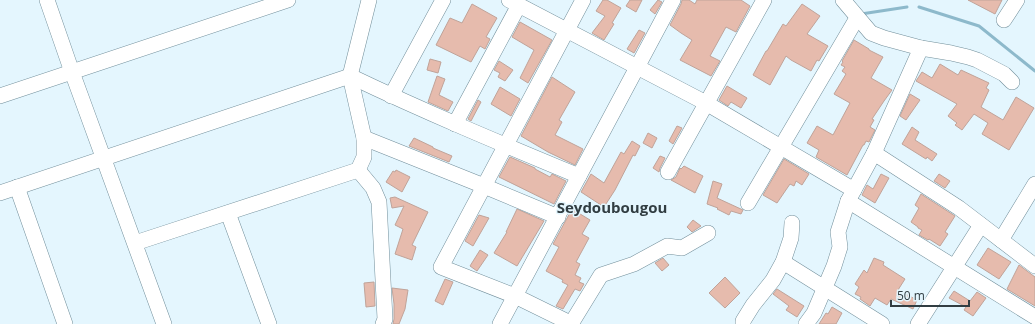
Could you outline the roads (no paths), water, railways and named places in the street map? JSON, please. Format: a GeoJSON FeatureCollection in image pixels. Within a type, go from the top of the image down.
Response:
{"type":"FeatureCollection","features":[{"type":"Feature","properties":{"kind":"street"},"geometry":{"type":"LineString","coordinates":[[47,0],[164,324]]}},
{"type":"Feature","properties":{"kind":"street"},"geometry":{"type":"LineString","coordinates":[[0,96],[288,0]]}},
{"type":"Feature","properties":{"kind":"street"},"geometry":{"type":"LineString","coordinates":[[134,244],[358,170],[364,157],[364,138],[350,76],[369,0]]}},
{"type":"Feature","properties":{"kind":"street"},"geometry":{"type":"LineString","coordinates":[[391,96],[443,0]]}},
{"type":"Feature","properties":{"kind":"street"},"geometry":{"type":"LineString","coordinates":[[583,0],[441,267],[515,296],[571,324],[601,275],[634,264],[667,246],[682,248],[708,233]]}},
{"type":"Feature","properties":{"kind":"street"},"geometry":{"type":"LineString","coordinates":[[500,324],[673,0]]}},
{"type":"Feature","properties":{"kind":"street"},"geometry":{"type":"LineString","coordinates":[[668,172],[764,0]]}},
{"type":"Feature","properties":{"kind":"street"},"geometry":{"type":"LineString","coordinates":[[843,0],[871,33],[921,48],[963,55],[972,58],[1004,74],[1012,82]]}},
{"type":"Feature","properties":{"kind":"street"},"geometry":{"type":"LineString","coordinates":[[1004,20],[1017,0]]}},
{"type":"Feature","properties":{"kind":"street"},"geometry":{"type":"LineString","coordinates":[[455,124],[514,3],[706,103],[781,147],[954,267],[1035,317]]}},
{"type":"Feature","properties":{"kind":"street"},"geometry":{"type":"LineString","coordinates":[[748,203],[857,18]]}},
{"type":"Feature","properties":{"kind":"street"},"geometry":{"type":"LineString","coordinates":[[806,324],[814,313],[834,266],[840,247],[838,232],[852,195],[874,153],[921,48]]}},
{"type":"Feature","properties":{"kind":"street"},"geometry":{"type":"LineString","coordinates":[[0,193],[350,76],[455,124],[579,176]]}},
{"type":"Feature","properties":{"kind":"street"},"geometry":{"type":"LineString","coordinates":[[364,138],[558,217]]}},
{"type":"Feature","properties":{"kind":"street"},"geometry":{"type":"LineString","coordinates":[[874,153],[959,208],[1035,266]]}},
{"type":"Feature","properties":{"kind":"street"},"geometry":{"type":"LineString","coordinates":[[358,170],[373,188],[379,202],[385,319],[383,324]]}},
{"type":"Feature","properties":{"kind":"street"},"geometry":{"type":"LineString","coordinates":[[1001,240],[1035,184]]}},
{"type":"Feature","properties":{"kind":"street"},"geometry":{"type":"LineString","coordinates":[[17,187],[65,324]]}},
{"type":"Feature","properties":{"kind":"street"},"geometry":{"type":"LineString","coordinates":[[228,213],[269,324]]}},
{"type":"Feature","properties":{"kind":"street"},"geometry":{"type":"LineString","coordinates":[[743,324],[743,321],[753,304],[773,280],[783,262],[791,238],[792,223]]}},
{"type":"Feature","properties":{"kind":"street"},"geometry":{"type":"LineString","coordinates":[[918,324],[981,225]]}},
{"type":"Feature","properties":{"kind":"street"},"geometry":{"type":"LineString","coordinates":[[783,262],[882,324]]}},
{"type":"Feature","properties":{"kind":"waterway"},"geometry":{"type":"LineString","coordinates":[[861,14],[907,7]]}},
{"type":"Feature","properties":{"kind":"waterway"},"geometry":{"type":"LineString","coordinates":[[919,7],[979,26],[1035,71]]}},
{"type":"Feature","properties":{"kind":"district","name":"Seydoubougou"},"geometry":{"type":"Point","coordinates":[612,208]}}]}
